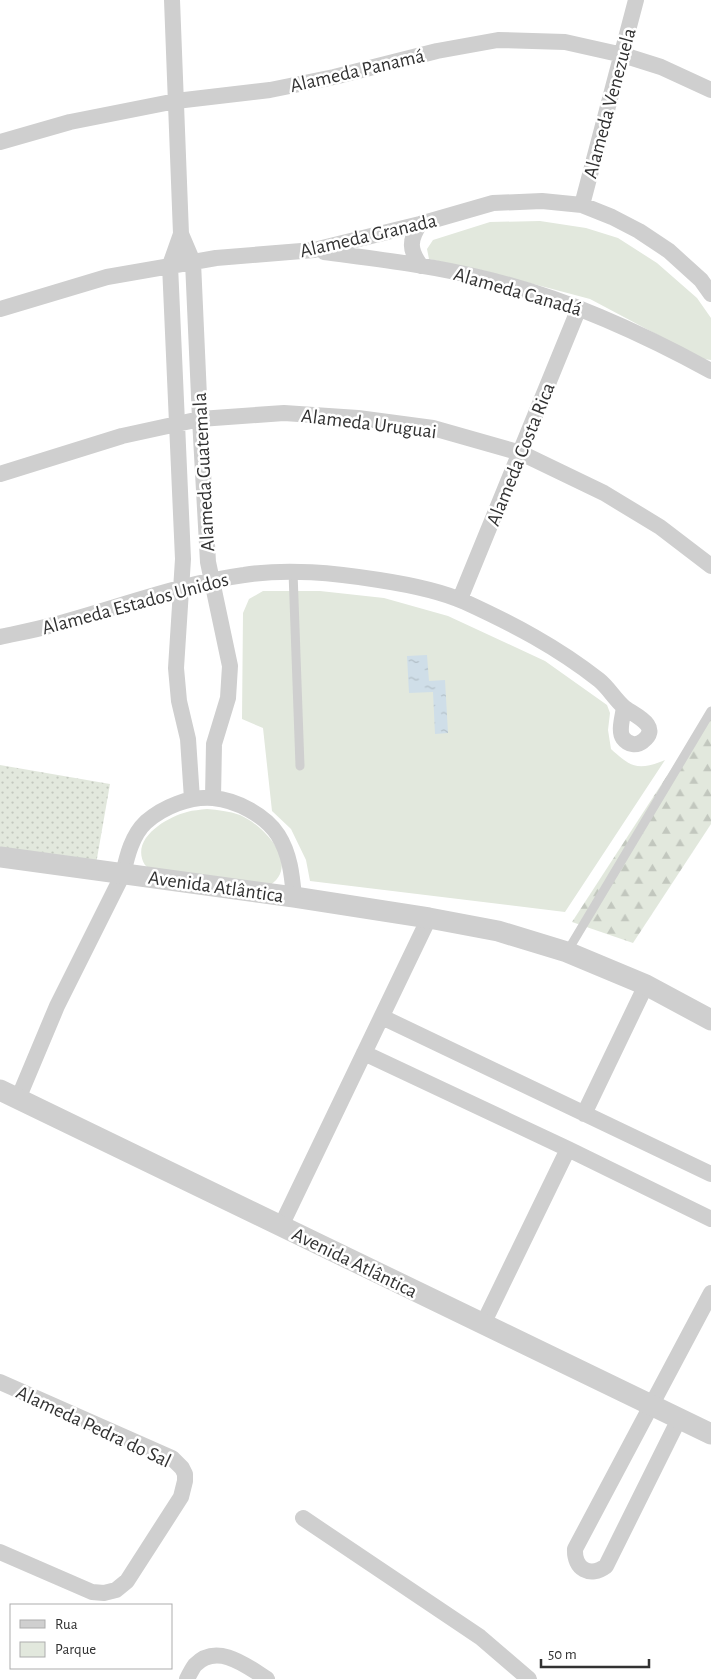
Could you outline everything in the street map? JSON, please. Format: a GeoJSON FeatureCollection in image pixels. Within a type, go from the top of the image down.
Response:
{"type":"FeatureCollection","features":[{"type":"Feature","properties":{"kind":"street","name":"Alameda Guatemala"},"geometry":{"type":"LineString","coordinates":[[172,0],[182,234],[193,262],[208,562],[230,666],[228,698],[214,744],[213,798]]}},
{"type":"Feature","properties":{"kind":"street","name":"Alameda Venezuela"},"geometry":{"type":"LineString","coordinates":[[582,206],[636,0]]}},
{"type":"Feature","properties":{"kind":"street","name":"Alameda Panamá"},"geometry":{"type":"LineString","coordinates":[[0,142],[70,122],[176,101],[270,90],[334,77],[437,51],[498,40],[565,42],[623,55],[661,67],[711,90]]}},
{"type":"Feature","properties":{"kind":"street","name":"Alameda Granada"},"geometry":{"type":"LineString","coordinates":[[0,309],[107,277],[216,258],[314,250],[420,224],[493,203],[542,201],[582,206],[612,217],[639,230],[669,250],[701,280],[711,294]]}},
{"type":"Feature","properties":{"kind":"street"},"geometry":{"type":"LineString","coordinates":[[420,224],[414,234],[411,245],[414,256],[421,266]]}},
{"type":"Feature","properties":{"kind":"street","name":"Alameda Guatemala"},"geometry":{"type":"LineString","coordinates":[[182,234],[170,265],[183,559],[176,668],[179,701],[188,739],[192,799]]}},
{"type":"Feature","properties":{"kind":"street","name":"Alameda Canadá"},"geometry":{"type":"LineString","coordinates":[[314,250],[421,266],[482,278],[579,308],[624,326],[710,369]]}},
{"type":"Feature","properties":{"kind":"street","name":"Alameda Costa Rica"},"geometry":{"type":"LineString","coordinates":[[460,600],[579,308]]}},
{"type":"Feature","properties":{"kind":"street","name":"Alameda Uruguai"},"geometry":{"type":"LineString","coordinates":[[0,474],[122,436],[200,419],[284,413],[358,418],[433,428],[521,453],[612,498],[660,527],[711,566]]}},
{"type":"Feature","properties":{"kind":"street","name":"Alameda Estados Unidos"},"geometry":{"type":"LineString","coordinates":[[0,637],[53,625],[182,586],[244,574],[293,572],[358,576],[405,584],[460,600],[516,626],[562,652],[601,682],[624,707]]}},
{"type":"Feature","properties":{"kind":"street"},"geometry":{"type":"LineString","coordinates":[[9,1094],[57,1006],[123,874],[126,858],[133,839],[145,823],[166,809],[192,799],[213,798],[238,805],[259,816],[277,834],[288,854],[294,897]]}},
{"type":"Feature","properties":{"kind":"street","name":"Avenida Atlântica"},"geometry":{"type":"LineString","coordinates":[[0,857],[294,897],[498,931],[567,952],[646,984],[711,1020]]}},
{"type":"Feature","properties":{"kind":"street"},"geometry":{"type":"LineString","coordinates":[[281,1226],[429,918]]}},
{"type":"Feature","properties":{"kind":"street"},"geometry":{"type":"LineString","coordinates":[[584,1114],[646,984]]}},
{"type":"Feature","properties":{"kind":"street"},"geometry":{"type":"LineString","coordinates":[[382,1017],[711,1174]]}},
{"type":"Feature","properties":{"kind":"street"},"geometry":{"type":"LineString","coordinates":[[364,1053],[711,1219]]}},
{"type":"Feature","properties":{"kind":"street","name":"Avenida Atlântica"},"geometry":{"type":"LineString","coordinates":[[9,1094],[711,1434]]}},
{"type":"Feature","properties":{"kind":"street"},"geometry":{"type":"LineString","coordinates":[[484,1324],[568,1149]]}},
{"type":"Feature","properties":{"kind":"street"},"geometry":{"type":"LineString","coordinates":[[679,1418],[606,1566],[600,1570],[588,1572],[581,1568],[577,1563],[575,1549],[711,1293]]}},
{"type":"Feature","properties":{"kind":"street","name":"Alameda Pedra do Sal"},"geometry":{"type":"LineString","coordinates":[[0,1382],[172,1458],[185,1474],[181,1497],[127,1581],[110,1592],[92,1592],[0,1552]]}},
{"type":"Feature","properties":{"kind":"street"},"geometry":{"type":"LineString","coordinates":[[303,1518],[480,1637],[529,1679]]}},
{"type":"Feature","properties":{"kind":"street"},"geometry":{"type":"LineString","coordinates":[[187,1679],[201,1661],[206,1658],[222,1655],[235,1659],[267,1679]]}},
{"type":"Feature","properties":{"kind":"lane"},"geometry":{"type":"LineString","coordinates":[[293,572],[300,766]]}},
{"type":"Feature","properties":{"kind":"lane"},"geometry":{"type":"LineString","coordinates":[[567,952],[711,711]]}},
{"type":"Feature","properties":{"kind":"green space"},"geometry":{"type":"Polygon","coordinates":[[[540,221],[586,228],[618,238],[657,263],[697,298],[711,318],[711,360],[703,359],[590,299],[485,271],[429,259],[427,249],[433,240],[490,222],[540,221]]]}},
{"type":"Feature","properties":{"kind":"green space"},"geometry":{"type":"Polygon","coordinates":[[[263,591],[320,591],[384,598],[448,616],[545,661],[607,705],[610,713],[608,730],[611,749],[630,764],[648,766],[665,760],[565,912],[310,881],[306,860],[291,829],[272,811],[263,728],[242,719],[243,613],[249,599],[263,591]]]}},
{"type":"Feature","properties":{"kind":"green space"},"geometry":{"type":"Polygon","coordinates":[[[711,708],[711,824],[633,943],[572,922],[711,708]]]}},
{"type":"Feature","properties":{"kind":"green space"},"geometry":{"type":"Polygon","coordinates":[[[0,765],[110,784],[96,864],[0,851],[0,765]]]}},
{"type":"Feature","properties":{"kind":"green space"},"geometry":{"type":"Polygon","coordinates":[[[207,809],[240,815],[250,820],[269,837],[281,858],[281,869],[277,879],[267,887],[157,875],[145,865],[141,855],[142,846],[152,831],[179,815],[207,809]]]}},
{"type":"Feature","properties":{"kind":"water"},"geometry":{"type":"Polygon","coordinates":[[[427,655],[429,681],[445,680],[448,733],[435,734],[433,692],[409,693],[407,656],[427,655]]]}}]}
